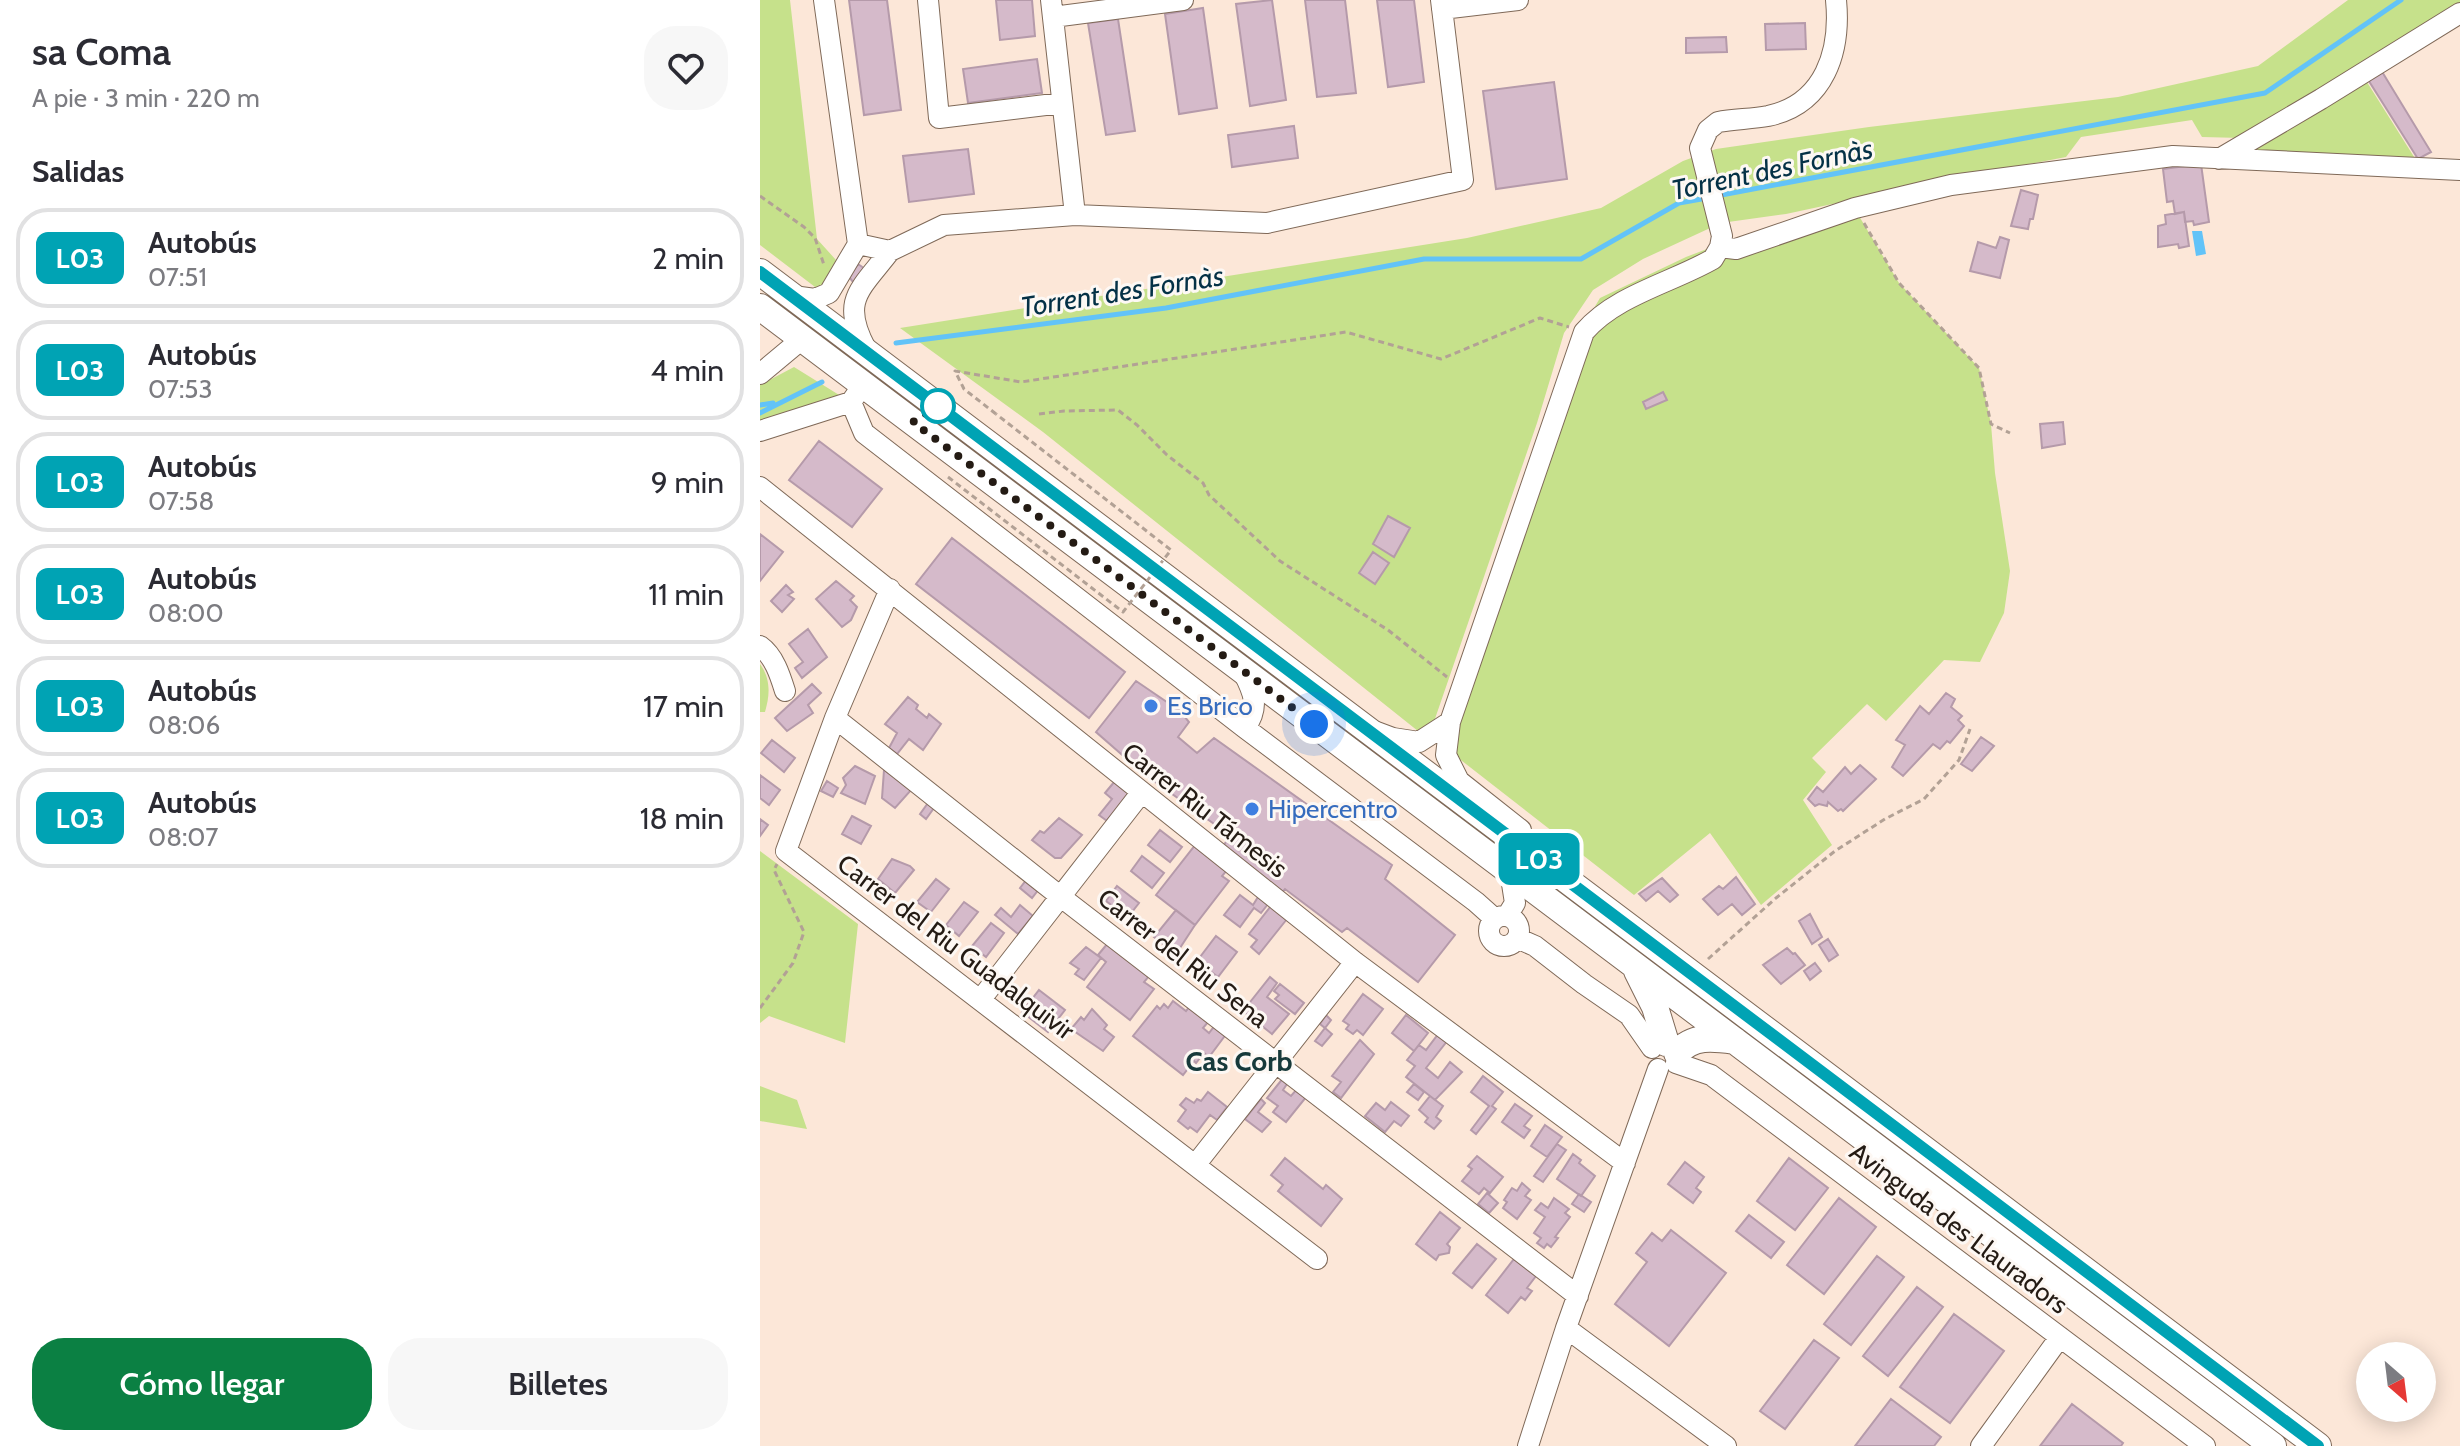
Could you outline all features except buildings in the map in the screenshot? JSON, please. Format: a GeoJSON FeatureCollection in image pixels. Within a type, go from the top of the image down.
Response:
{"type":"FeatureCollection","features":[{"type":"Feature","properties":{"kind":"main road"},"geometry":{"type":"LineString","coordinates":[[760,272],[2318,1446]]}},
{"type":"Feature","properties":{"kind":"main road"},"geometry":{"type":"LineString","coordinates":[[760,307],[802,339],[857,393],[1241,669],[2273,1446]]}},
{"type":"Feature","properties":{"kind":"main road"},"geometry":{"type":"LineString","coordinates":[[1633,964],[1655,1007],[1666,1055],[1694,1040],[1718,1038],[1735,1041]]}},
{"type":"Feature","properties":{"kind":"street"},"geometry":{"type":"LineString","coordinates":[[793,296],[822,297],[834,287],[858,244],[824,0]]}},
{"type":"Feature","properties":{"kind":"street"},"geometry":{"type":"LineString","coordinates":[[928,0],[939,118],[1062,103]]}},
{"type":"Feature","properties":{"kind":"street"},"geometry":{"type":"LineString","coordinates":[[1075,215],[1052,8],[1183,0]]}},
{"type":"Feature","properties":{"kind":"street"},"geometry":{"type":"LineString","coordinates":[[868,353],[856,328],[853,303],[857,293],[890,251],[944,225],[1075,215],[1267,223],[1463,180],[1441,4],[1518,0]]}},
{"type":"Feature","properties":{"kind":"street"},"geometry":{"type":"LineString","coordinates":[[1559,874],[1523,832],[1459,781],[1446,755],[1450,722],[1584,332],[1594,320],[1612,308],[1713,259],[1720,247],[1720,225],[1700,148],[1708,130],[1718,122],[1770,116],[1799,103],[1818,85],[1832,61],[1837,41],[1836,0]]}},
{"type":"Feature","properties":{"kind":"street"},"geometry":{"type":"LineString","coordinates":[[2219,159],[2460,13]]}},
{"type":"Feature","properties":{"kind":"street"},"geometry":{"type":"LineString","coordinates":[[1720,247],[1736,249],[1855,208],[1966,183],[2173,156],[2460,170]]}},
{"type":"Feature","properties":{"kind":"street"},"geometry":{"type":"LineString","coordinates":[[858,244],[890,251]]}},
{"type":"Feature","properties":{"kind":"street"},"geometry":{"type":"LineString","coordinates":[[763,366],[802,339]]}},
{"type":"Feature","properties":{"kind":"street"},"geometry":{"type":"LineString","coordinates":[[760,431],[857,393],[864,433],[1245,728],[1501,918]]}},
{"type":"Feature","properties":{"kind":"street","name":"Carrer Riu Támesis"},"geometry":{"type":"LineString","coordinates":[[760,487],[1355,962],[1625,1163]]}},
{"type":"Feature","properties":{"kind":"street"},"geometry":{"type":"LineString","coordinates":[[786,851],[835,718],[890,589]]}},
{"type":"Feature","properties":{"kind":"street"},"geometry":{"type":"LineString","coordinates":[[760,646],[779,674],[785,691]]}},
{"type":"Feature","properties":{"kind":"street"},"geometry":{"type":"LineString","coordinates":[[1241,669],[1250,685],[1256,707],[1245,728]]}},
{"type":"Feature","properties":{"kind":"street","name":"Carrer del Riu Sena"},"geometry":{"type":"LineString","coordinates":[[835,718],[1061,897],[1578,1296]]}},
{"type":"Feature","properties":{"kind":"street"},"geometry":{"type":"LineString","coordinates":[[1366,728],[1393,738],[1419,742],[1450,722]]}},
{"type":"Feature","properties":{"kind":"street"},"geometry":{"type":"LineString","coordinates":[[981,999],[1141,793]]}},
{"type":"Feature","properties":{"kind":"street","name":"Carrer del Riu Guadalquivir"},"geometry":{"type":"LineString","coordinates":[[786,851],[1317,1259]]}},
{"type":"Feature","properties":{"kind":"street"},"geometry":{"type":"LineString","coordinates":[[1510,871],[1515,903],[1490,928],[1494,942],[1508,946],[1517,938],[1535,946],[1629,1015],[1666,1055],[1566,1328],[1528,1446]]}},
{"type":"Feature","properties":{"kind":"street"},"geometry":{"type":"LineString","coordinates":[[1196,1164],[1355,962]]}},
{"type":"Feature","properties":{"kind":"street","name":"Avinguda des Llauradors"},"geometry":{"type":"LineString","coordinates":[[1666,1055],[1711,1075],[2205,1446]]}},
{"type":"Feature","properties":{"kind":"street"},"geometry":{"type":"LineString","coordinates":[[1566,1328],[1726,1446]]}},
{"type":"Feature","properties":{"kind":"street"},"geometry":{"type":"LineString","coordinates":[[1981,1446],[2060,1337]]}},
{"type":"Feature","properties":{"kind":"path"},"geometry":{"type":"LineString","coordinates":[[760,196],[815,238],[834,287]]}},
{"type":"Feature","properties":{"kind":"path"},"geometry":{"type":"LineString","coordinates":[[1855,208],[1899,283],[1979,368],[1991,424],[2010,433]]}},
{"type":"Feature","properties":{"kind":"path"},"geometry":{"type":"LineString","coordinates":[[948,477],[1123,612],[1171,550],[964,389],[955,371],[1021,382],[1346,332],[1441,359],[1540,318],[1584,332]]}},
{"type":"Feature","properties":{"kind":"path"},"geometry":{"type":"LineString","coordinates":[[1039,414],[1118,410],[1203,483],[1209,495],[1280,561],[1388,630],[1462,690]]}},
{"type":"Feature","properties":{"kind":"path"},"geometry":{"type":"LineString","coordinates":[[1694,975],[1714,951],[1835,851],[1885,819],[1924,799],[1959,760],[1970,729]]}},
{"type":"Feature","properties":{"kind":"path"},"geometry":{"type":"LineString","coordinates":[[760,1008],[793,963],[804,932],[774,870],[786,851]]}},
{"type":"Feature","properties":{"kind":"green space"},"geometry":{"type":"Polygon","coordinates":[[[760,0],[790,0],[817,239],[836,260],[819,290],[760,245],[760,0]]]}},
{"type":"Feature","properties":{"kind":"green space"},"geometry":{"type":"Polygon","coordinates":[[[2348,0],[2460,0],[2460,5],[2242,138],[2202,137],[2192,120],[2081,137],[2066,157],[1786,214],[1721,223],[1643,259],[1593,290],[1564,333],[1537,423],[1428,739],[1043,432],[900,328],[1467,238],[1601,208],[1683,161],[1716,149],[2118,97],[2258,66],[2348,0]]]}},
{"type":"Feature","properties":{"kind":"green space"},"geometry":{"type":"Polygon","coordinates":[[[2365,79],[2416,160],[2248,153],[2365,79]]]}},
{"type":"Feature","properties":{"kind":"green space"},"geometry":{"type":"Polygon","coordinates":[[[1859,216],[1899,283],[1979,368],[1991,424],[2010,571],[2004,613],[1980,662],[1944,660],[1886,721],[1867,704],[1812,758],[1826,772],[1803,800],[1832,845],[1761,905],[1710,833],[1634,895],[1448,750],[1581,330],[1600,298],[1686,257],[1733,239],[1859,216]]]}},
{"type":"Feature","properties":{"kind":"green space"},"geometry":{"type":"Polygon","coordinates":[[[794,367],[844,398],[760,424],[760,385],[794,367]]]}},
{"type":"Feature","properties":{"kind":"green space"},"geometry":{"type":"Polygon","coordinates":[[[760,664],[768,687],[765,712],[760,712],[760,664]]]}},
{"type":"Feature","properties":{"kind":"green space"},"geometry":{"type":"Polygon","coordinates":[[[760,851],[858,924],[845,1043],[769,1016],[760,1023],[760,851]]]}},
{"type":"Feature","properties":{"kind":"green space"},"geometry":{"type":"Polygon","coordinates":[[[760,1086],[797,1100],[807,1129],[760,1121],[760,1086]]]}},
{"type":"Feature","properties":{"kind":"water"},"geometry":{"type":"Polygon","coordinates":[[[2192,231],[2202,231],[2206,254],[2196,256],[2192,231]]]}},
{"type":"Feature","properties":{"kind":"waterway","name":"Torrent des Fornàs"},"geometry":{"type":"LineString","coordinates":[[1716,196],[2265,93],[2401,0]]}},
{"type":"Feature","properties":{"kind":"waterway","name":"Torrent des Fornàs"},"geometry":{"type":"LineString","coordinates":[[896,343],[1166,308],[1424,259],[1581,259],[1679,203],[1707,198]]}},
{"type":"Feature","properties":{"kind":"waterway","name":"Torrent des Fornàs"},"geometry":{"type":"LineString","coordinates":[[760,413],[822,382]]}},
{"type":"Feature","properties":{"kind":"waterway","name":"Torrent des Fornàs"},"geometry":{"type":"LineString","coordinates":[[760,405],[773,403]]}},
{"type":"Feature","properties":{"kind":"bus line","name":"L03"},"geometry":{"type":"LineString","coordinates":[[760,272],[2318,1446]]}},
{"type":"Feature","properties":{"kind":"place","name":"Es Brico"},"geometry":{"type":"Point","coordinates":[1151,706]}},
{"type":"Feature","properties":{"kind":"place","name":"Hipercentro"},"geometry":{"type":"Point","coordinates":[1252,809]}},
{"type":"Feature","properties":{"kind":"district","name":"Cas Corb"},"geometry":{"type":"Point","coordinates":[1239,1061]}},
{"type":"Feature","properties":{"kind":"route"},"geometry":{"type":"LineString","coordinates":[[938,406],[913,422],[1314,724]]}}]}
